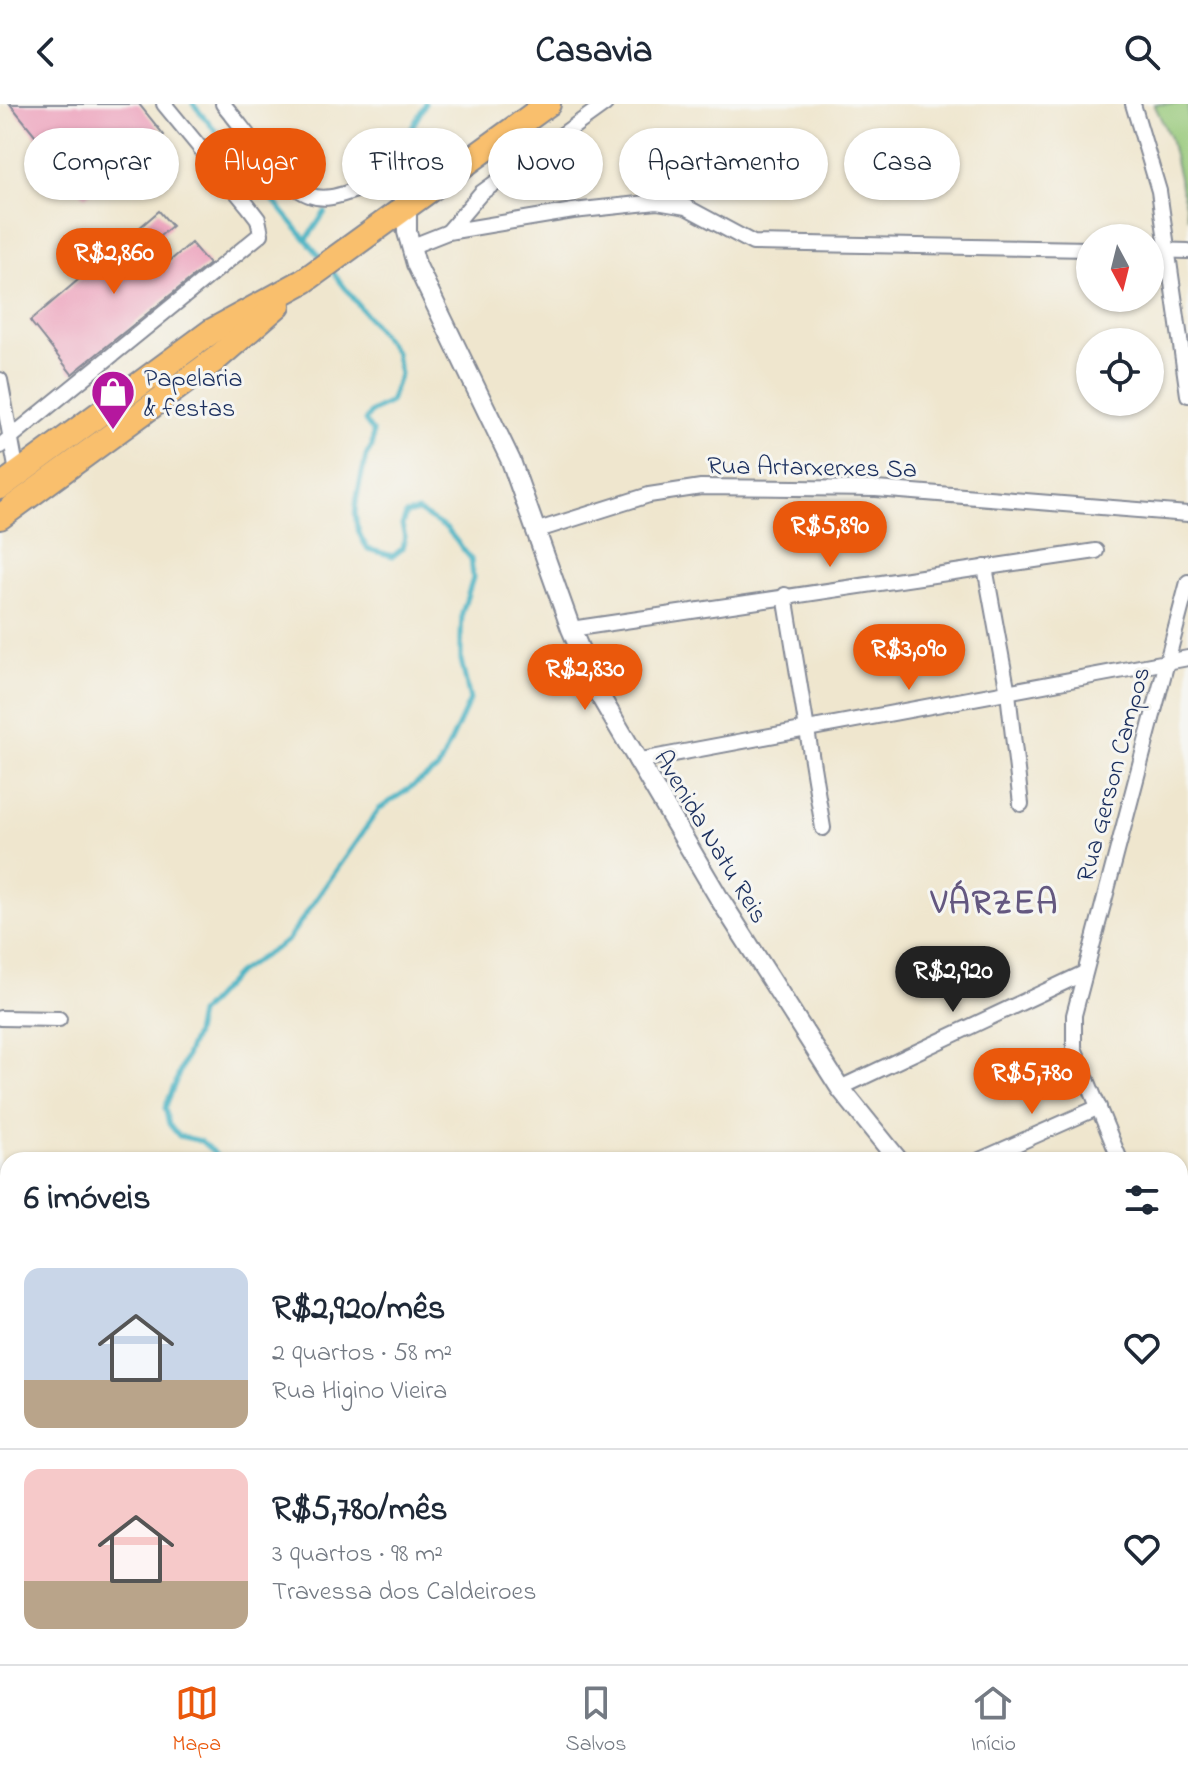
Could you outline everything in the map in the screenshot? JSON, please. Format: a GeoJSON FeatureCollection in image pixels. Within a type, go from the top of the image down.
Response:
{"type":"FeatureCollection","features":[{"type":"Feature","properties":{"kind":"highway"},"geometry":{"type":"LineString","coordinates":[[0,517],[216,359],[308,279],[407,203],[548,104]]}},
{"type":"Feature","properties":{"kind":"highway"},"geometry":{"type":"LineString","coordinates":[[8,480],[212,331],[308,279]]}},
{"type":"Feature","properties":{"kind":"street"},"geometry":{"type":"LineString","coordinates":[[5,442],[258,238],[262,229],[248,206],[164,104]]}},
{"type":"Feature","properties":{"kind":"street"},"geometry":{"type":"LineString","coordinates":[[223,104],[297,190],[321,197],[372,186],[387,186],[397,191],[407,203]]}},
{"type":"Feature","properties":{"kind":"street"},"geometry":{"type":"LineString","coordinates":[[448,232],[481,193],[605,104]]}},
{"type":"Feature","properties":{"kind":"street"},"geometry":{"type":"LineString","coordinates":[[1133,104],[1152,160],[1188,395]]}},
{"type":"Feature","properties":{"kind":"street"},"geometry":{"type":"LineString","coordinates":[[410,247],[448,232],[573,211],[657,202],[686,207],[753,243],[1076,249]]}},
{"type":"Feature","properties":{"kind":"street","name":"Avenida Natu Reis"},"geometry":{"type":"LineString","coordinates":[[407,203],[410,247],[431,301],[504,443],[571,629],[600,696],[636,761],[840,1088],[892,1152]]}},
{"type":"Feature","properties":{"kind":"street"},"geometry":{"type":"LineString","coordinates":[[1164,250],[1188,251]]}},
{"type":"Feature","properties":{"kind":"street"},"geometry":{"type":"LineString","coordinates":[[0,380],[8,480],[23,498]]}},
{"type":"Feature","properties":{"kind":"street","name":"Rua Artarxerxes Sa"},"geometry":{"type":"LineString","coordinates":[[535,531],[649,495],[701,487],[876,489],[1188,514]]}},
{"type":"Feature","properties":{"kind":"street"},"geometry":{"type":"LineString","coordinates":[[571,629],[1096,551]]}},
{"type":"Feature","properties":{"kind":"street"},"geometry":{"type":"LineString","coordinates":[[985,567],[1008,693],[1021,804]]}},
{"type":"Feature","properties":{"kind":"street","name":"Rua Gerson Campos"},"geometry":{"type":"LineString","coordinates":[[1117,1152],[1074,1048],[1074,1015],[1082,974],[1188,582]]}},
{"type":"Feature","properties":{"kind":"street"},"geometry":{"type":"LineString","coordinates":[[785,595],[823,828]]}},
{"type":"Feature","properties":{"kind":"street"},"geometry":{"type":"LineString","coordinates":[[636,761],[1188,658]]}},
{"type":"Feature","properties":{"kind":"street"},"geometry":{"type":"LineString","coordinates":[[840,1088],[1082,974]]}},
{"type":"Feature","properties":{"kind":"street"},"geometry":{"type":"LineString","coordinates":[[0,1018],[59,1019]]}},
{"type":"Feature","properties":{"kind":"street"},"geometry":{"type":"LineString","coordinates":[[998,1152],[1099,1107]]}},
{"type":"Feature","properties":{"kind":"green space"},"geometry":{"type":"Polygon","coordinates":[[[1154,104],[1188,104],[1188,218],[1170,138],[1154,104]]]}},
{"type":"Feature","properties":{"kind":"building"},"geometry":{"type":"Polygon","coordinates":[[[10,104],[139,104],[158,128],[29,128],[10,104]]]}},
{"type":"Feature","properties":{"kind":"building"},"geometry":{"type":"Polygon","coordinates":[[[159,211],[172,226],[141,252],[157,272],[191,243],[209,264],[72,374],[30,321],[159,211]]]}},
{"type":"Feature","properties":{"kind":"waterway"},"geometry":{"type":"LineString","coordinates":[[193,104],[323,260]]}},
{"type":"Feature","properties":{"kind":"waterway"},"geometry":{"type":"LineString","coordinates":[[412,128],[425,104]]}},
{"type":"Feature","properties":{"kind":"waterway"},"geometry":{"type":"LineString","coordinates":[[307,239],[325,212]]}},
{"type":"Feature","properties":{"kind":"waterway"},"geometry":{"type":"LineString","coordinates":[[213,1152],[201,1141],[179,1136],[169,1124],[165,1108],[195,1034],[199,1014],[237,973],[287,941],[379,809],[438,769],[470,700],[461,660],[461,637],[462,613],[473,578],[471,559],[447,529],[418,511],[406,514],[402,525],[405,537],[403,548],[393,556],[368,549],[358,529],[356,501],[366,458],[372,447],[373,432],[365,421],[371,412],[390,402],[400,374],[395,352],[332,271]]}},
{"type":"Feature","properties":{"kind":"place","name":"Papelaria & festas"},"geometry":{"type":"Point","coordinates":[113,431]}},
{"type":"Feature","properties":{"kind":"district","name":"VÁRZEA"},"geometry":{"type":"Point","coordinates":[995,901]}}]}
